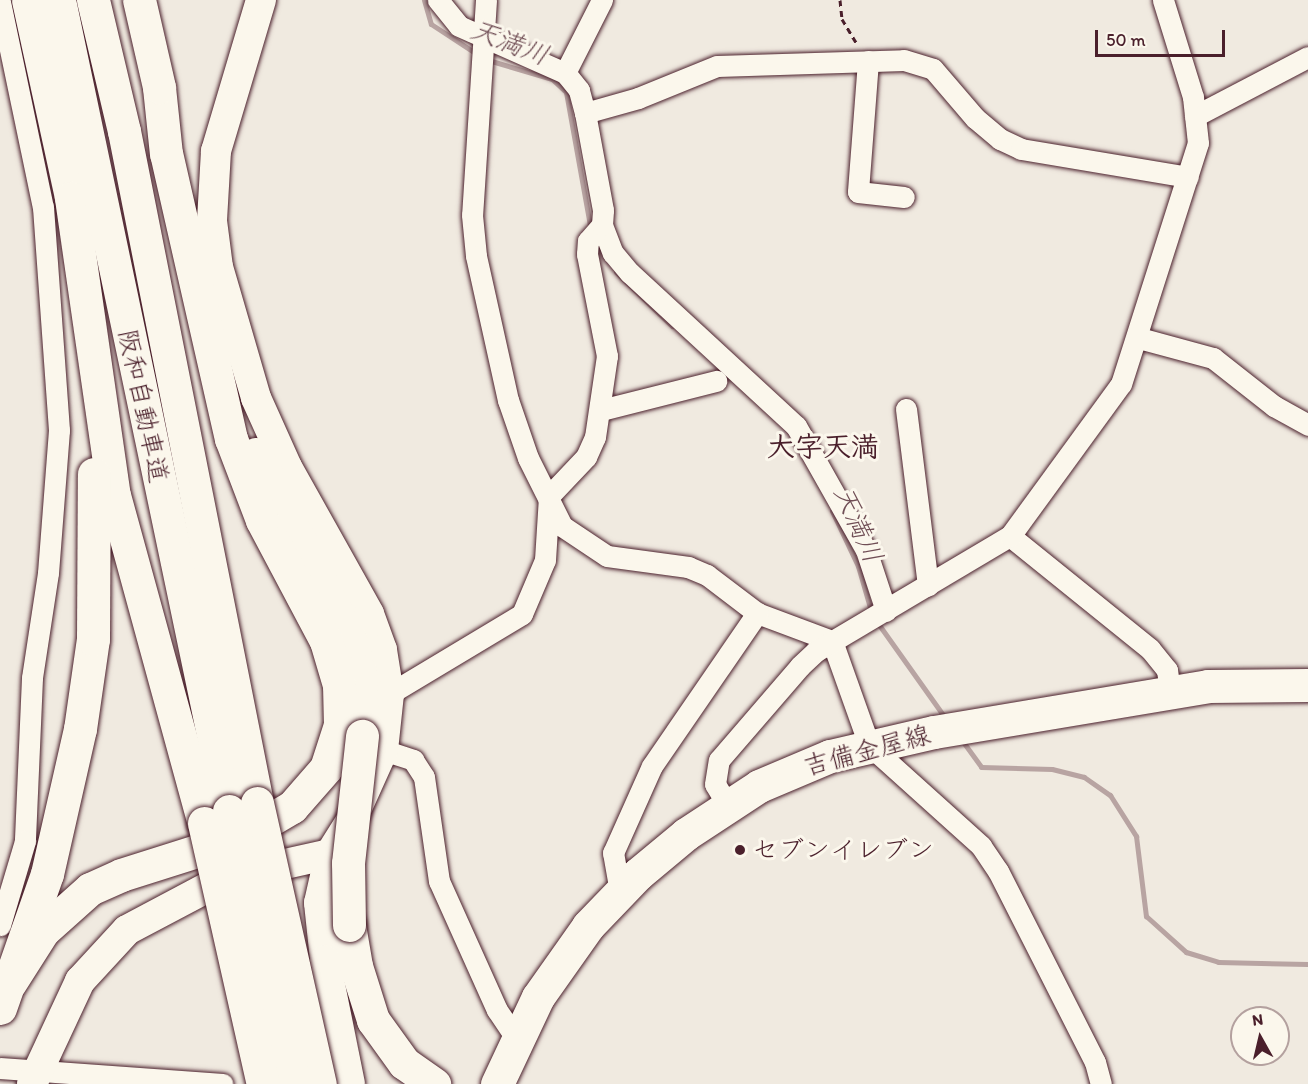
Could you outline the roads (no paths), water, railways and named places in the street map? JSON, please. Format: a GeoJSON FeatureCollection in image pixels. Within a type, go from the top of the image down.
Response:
{"type":"FeatureCollection","features":[{"type":"Feature","properties":{"kind":"main road"},"geometry":{"type":"LineString","coordinates":[[28,0],[71,198],[83,297],[121,528],[230,812],[320,1084]]}},
{"type":"Feature","properties":{"kind":"main road","name":"阪和自動車道"},"geometry":{"type":"LineString","coordinates":[[59,0],[230,812]]}},
{"type":"Feature","properties":{"kind":"main road","name":"阪和自動車道"},"geometry":{"type":"LineString","coordinates":[[93,0],[124,131],[230,812]]}},
{"type":"Feature","properties":{"kind":"main road"},"geometry":{"type":"LineString","coordinates":[[5,995],[43,931],[90,890],[266,826],[313,785],[334,748],[340,724],[336,670],[244,477],[195,283],[139,0]]}},
{"type":"Feature","properties":{"kind":"main road"},"geometry":{"type":"LineString","coordinates":[[195,283],[260,462],[351,639],[360,671],[373,743],[348,863],[349,925],[356,966],[373,1020],[404,1063],[434,1084]]}},
{"type":"Feature","properties":{"kind":"main road"},"geometry":{"type":"LineString","coordinates":[[5,995],[47,874],[80,729],[93,639],[95,495],[83,297]]}},
{"type":"Feature","properties":{"kind":"main road","name":"吉備金屋線"},"geometry":{"type":"LineString","coordinates":[[497,1084],[516,1038],[561,962],[620,892],[727,804],[791,772],[869,745],[1170,691],[1245,683],[1308,685]]}},
{"type":"Feature","properties":{"kind":"main road"},"geometry":{"type":"LineString","coordinates":[[230,812],[262,1084]]}},
{"type":"Feature","properties":{"kind":"main road"},"geometry":{"type":"LineString","coordinates":[[230,812],[294,1084]]}},
{"type":"Feature","properties":{"kind":"street"},"geometry":{"type":"LineString","coordinates":[[261,0],[216,151],[212,221],[218,267],[256,398],[287,467],[369,614],[382,650],[389,694],[373,743],[358,807],[330,854],[320,891],[319,929],[350,1084]]}},
{"type":"Feature","properties":{"kind":"street"},"geometry":{"type":"LineString","coordinates":[[438,0],[459,26],[483,41],[565,73],[579,90],[585,113],[602,225],[613,253],[630,273],[796,426],[866,550],[884,612]]}},
{"type":"Feature","properties":{"kind":"street"},"geometry":{"type":"LineString","coordinates":[[486,0],[472,215],[476,256],[508,400],[528,458],[562,526],[590,548],[624,560],[698,571],[758,613],[832,642],[869,745],[981,846],[998,871],[1095,1062],[1101,1084]]}},
{"type":"Feature","properties":{"kind":"street"},"geometry":{"type":"LineString","coordinates":[[565,73],[602,0]]}},
{"type":"Feature","properties":{"kind":"street"},"geometry":{"type":"LineString","coordinates":[[727,804],[714,771],[729,744],[800,666],[832,642],[1010,536],[1110,402],[1139,338],[1198,143],[1195,116],[1163,0]]}},
{"type":"Feature","properties":{"kind":"street"},"geometry":{"type":"LineString","coordinates":[[0,2],[43,207],[59,405],[58,477],[32,678],[30,804],[9,867],[0,925]]}},
{"type":"Feature","properties":{"kind":"street"},"geometry":{"type":"LineString","coordinates":[[1195,116],[1308,57]]}},
{"type":"Feature","properties":{"kind":"street"},"geometry":{"type":"LineString","coordinates":[[585,113],[650,94],[717,66],[904,60],[933,69],[975,118],[1000,139],[1021,149],[1188,177]]}},
{"type":"Feature","properties":{"kind":"street"},"geometry":{"type":"LineString","coordinates":[[872,61],[858,192],[904,197]]}},
{"type":"Feature","properties":{"kind":"street"},"geometry":{"type":"LineString","coordinates":[[389,694],[522,614],[545,560],[549,496],[586,458],[600,410],[607,356],[586,254],[588,241],[602,225]]}},
{"type":"Feature","properties":{"kind":"street"},"geometry":{"type":"LineString","coordinates":[[1139,338],[1213,358],[1274,406],[1308,425]]}},
{"type":"Feature","properties":{"kind":"street"},"geometry":{"type":"LineString","coordinates":[[600,410],[716,381]]}},
{"type":"Feature","properties":{"kind":"street"},"geometry":{"type":"LineString","coordinates":[[906,409],[928,586]]}},
{"type":"Feature","properties":{"kind":"street"},"geometry":{"type":"LineString","coordinates":[[1010,536],[1150,649],[1167,670],[1170,691]]}},
{"type":"Feature","properties":{"kind":"street"},"geometry":{"type":"LineString","coordinates":[[620,892],[613,853],[652,765],[758,613]]}},
{"type":"Feature","properties":{"kind":"street"},"geometry":{"type":"LineString","coordinates":[[373,743],[403,754],[420,768],[439,881],[500,1017],[516,1038]]}},
{"type":"Feature","properties":{"kind":"street"},"geometry":{"type":"LineString","coordinates":[[35,1076],[80,981],[127,930],[226,877],[330,854]]}},
{"type":"Feature","properties":{"kind":"street"},"geometry":{"type":"LineString","coordinates":[[0,1068],[35,1076],[222,1084]]}},
{"type":"Feature","properties":{"kind":"waterway","name":"天満川"},"geometry":{"type":"LineString","coordinates":[[424,0],[431,24],[477,54]]}},
{"type":"Feature","properties":{"kind":"waterway","name":"天満川"},"geometry":{"type":"LineString","coordinates":[[488,60],[552,79],[566,92],[591,231]]}},
{"type":"Feature","properties":{"kind":"waterway","name":"天満川"},"geometry":{"type":"LineString","coordinates":[[616,272],[672,326]]}},
{"type":"Feature","properties":{"kind":"waterway","name":"天満川"},"geometry":{"type":"LineString","coordinates":[[832,511],[858,566],[871,611]]}},
{"type":"Feature","properties":{"kind":"waterway","name":"天満川"},"geometry":{"type":"LineString","coordinates":[[877,622],[946,719]]}},
{"type":"Feature","properties":{"kind":"waterway","name":"天満川"},"geometry":{"type":"LineString","coordinates":[[961,739],[981,767],[1052,769],[1084,777],[1110,795],[1136,836],[1146,916],[1186,952],[1218,962],[1308,964]]}},
{"type":"Feature","properties":{"kind":"place","name":"セブンイレブン"},"geometry":{"type":"Point","coordinates":[740,850]}},
{"type":"Feature","properties":{"kind":"district","name":"大字天満"},"geometry":{"type":"Point","coordinates":[823,446]}}]}
